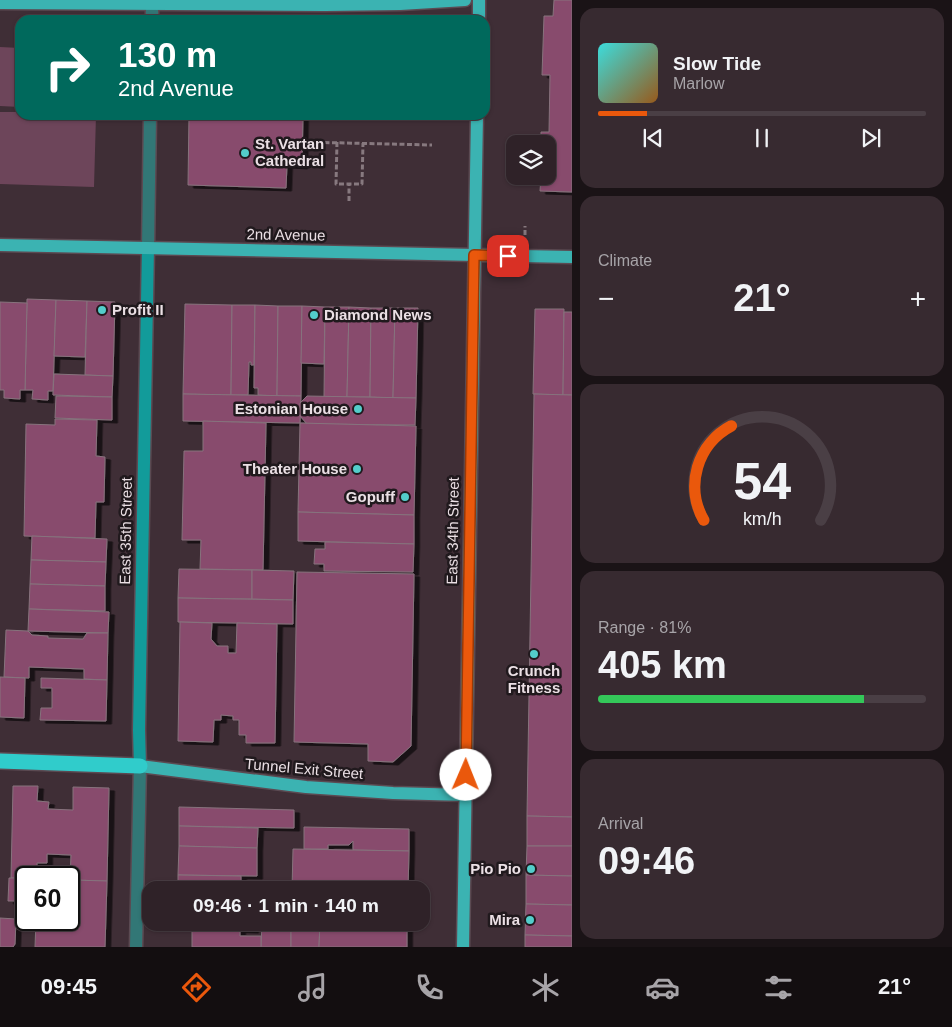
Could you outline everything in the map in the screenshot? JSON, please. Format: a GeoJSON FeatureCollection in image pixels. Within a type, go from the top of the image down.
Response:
{"type":"FeatureCollection","features":[{"type":"Feature","properties":{"kind":"highway"},"geometry":{"type":"LineString","coordinates":[[0,761],[140,766]]}},
{"type":"Feature","properties":{"kind":"main road"},"geometry":{"type":"LineString","coordinates":[[0,3],[152,2],[344,5],[465,0]]}},
{"type":"Feature","properties":{"kind":"main road"},"geometry":{"type":"LineString","coordinates":[[479,0],[479,15]]}},
{"type":"Feature","properties":{"kind":"main road","name":"East 34th Street"},"geometry":{"type":"LineString","coordinates":[[463,947],[477,120]]}},
{"type":"Feature","properties":{"kind":"main road","name":"2nd Avenue"},"geometry":{"type":"LineString","coordinates":[[0,245],[572,257]]}},
{"type":"Feature","properties":{"kind":"main road","name":"East 35th Street"},"geometry":{"type":"LineString","coordinates":[[140,766],[139,720],[148,248]]}},
{"type":"Feature","properties":{"kind":"main road","name":"Tunnel Exit Street"},"geometry":{"type":"LineString","coordinates":[[140,766],[306,787],[384,793],[465,795]]}},
{"type":"Feature","properties":{"kind":"street"},"geometry":{"type":"LineString","coordinates":[[152,2],[152,15]]}},
{"type":"Feature","properties":{"kind":"street","name":"East 35th Street"},"geometry":{"type":"LineString","coordinates":[[148,248],[150,120]]}},
{"type":"Feature","properties":{"kind":"street","name":"East 35th Street"},"geometry":{"type":"LineString","coordinates":[[136,947],[140,766]]}},
{"type":"Feature","properties":{"kind":"path"},"geometry":{"type":"LineString","coordinates":[[302,142],[432,145]]}},
{"type":"Feature","properties":{"kind":"path"},"geometry":{"type":"LineString","coordinates":[[337,142],[336,184],[362,184],[363,143]]}},
{"type":"Feature","properties":{"kind":"path"},"geometry":{"type":"LineString","coordinates":[[349,184],[349,201]]}},
{"type":"Feature","properties":{"kind":"path"},"geometry":{"type":"LineString","coordinates":[[525,226],[525,235]]}},
{"type":"Feature","properties":{"kind":"shaded area"},"geometry":{"type":"Polygon","coordinates":[[[0,47],[15,48],[15,107],[0,106],[0,47]]]}},
{"type":"Feature","properties":{"kind":"shaded area"},"geometry":{"type":"Polygon","coordinates":[[[0,112],[15,112],[15,120],[96,120],[94,187],[0,184],[0,112]]]}},
{"type":"Feature","properties":{"kind":"building"},"geometry":{"type":"Polygon","coordinates":[[[554,0],[572,0],[572,192],[540,191],[540,185],[556,185],[556,135],[541,135],[541,132],[549,132],[550,75],[542,75],[544,16],[553,16],[554,0]]]}},
{"type":"Feature","properties":{"kind":"building","name":"St. Vartan Cathedral"},"geometry":{"type":"Polygon","coordinates":[[[189,120],[303,120],[302,166],[287,165],[286,188],[188,185],[189,120]]]}},
{"type":"Feature","properties":{"kind":"building"},"geometry":{"type":"Polygon","coordinates":[[[27,299],[56,300],[53,391],[48,391],[48,400],[32,399],[33,390],[25,390],[27,299]]]}},
{"type":"Feature","properties":{"kind":"building"},"geometry":{"type":"Polygon","coordinates":[[[56,300],[87,301],[85,357],[54,356],[56,300]]]}},
{"type":"Feature","properties":{"kind":"building"},"geometry":{"type":"Polygon","coordinates":[[[87,301],[115,302],[113,376],[85,375],[87,301]]]}},
{"type":"Feature","properties":{"kind":"building"},"geometry":{"type":"Polygon","coordinates":[[[0,302],[27,303],[25,390],[20,390],[20,399],[4,398],[4,390],[0,390],[0,302]]]}},
{"type":"Feature","properties":{"kind":"building"},"geometry":{"type":"Polygon","coordinates":[[[185,304],[232,305],[231,395],[183,394],[185,304]]]}},
{"type":"Feature","properties":{"kind":"building"},"geometry":{"type":"Polygon","coordinates":[[[232,305],[255,305],[254,365],[251,365],[251,362],[249,362],[248,395],[231,395],[232,305]]]}},
{"type":"Feature","properties":{"kind":"building"},"geometry":{"type":"Polygon","coordinates":[[[255,305],[278,306],[277,396],[258,395],[258,388],[254,388],[255,305]]]}},
{"type":"Feature","properties":{"kind":"building"},"geometry":{"type":"Polygon","coordinates":[[[278,306],[302,306],[301,396],[277,396],[278,306]]]}},
{"type":"Feature","properties":{"kind":"building"},"geometry":{"type":"Polygon","coordinates":[[[302,306],[325,307],[324,364],[301,363],[302,306]]]}},
{"type":"Feature","properties":{"kind":"building"},"geometry":{"type":"Polygon","coordinates":[[[325,307],[349,307],[347,397],[324,397],[325,307]]]}},
{"type":"Feature","properties":{"kind":"building"},"geometry":{"type":"Polygon","coordinates":[[[349,307],[371,308],[370,397],[347,397],[349,307]]]}},
{"type":"Feature","properties":{"kind":"building"},"geometry":{"type":"Polygon","coordinates":[[[371,308],[395,308],[393,398],[370,397],[371,308]]]}},
{"type":"Feature","properties":{"kind":"building"},"geometry":{"type":"Polygon","coordinates":[[[395,308],[418,308],[416,398],[393,398],[395,308]]]}},
{"type":"Feature","properties":{"kind":"building"},"geometry":{"type":"Polygon","coordinates":[[[535,309],[564,309],[563,395],[533,394],[535,309]]]}},
{"type":"Feature","properties":{"kind":"building"},"geometry":{"type":"Polygon","coordinates":[[[564,312],[572,312],[572,395],[563,395],[564,312]]]}},
{"type":"Feature","properties":{"kind":"building"},"geometry":{"type":"Polygon","coordinates":[[[54,374],[113,376],[112,397],[53,395],[54,374]]]}},
{"type":"Feature","properties":{"kind":"building"},"geometry":{"type":"Polygon","coordinates":[[[183,394],[301,396],[300,423],[183,421],[183,394]]]}},
{"type":"Feature","properties":{"kind":"building"},"geometry":{"type":"Polygon","coordinates":[[[534,394],[572,395],[572,817],[527,816],[534,394]]]}},
{"type":"Feature","properties":{"kind":"building"},"geometry":{"type":"Polygon","coordinates":[[[56,396],[112,397],[112,420],[55,418],[56,396]]]}},
{"type":"Feature","properties":{"kind":"building","name":"Estonian House"},"geometry":{"type":"Polygon","coordinates":[[[307,396],[416,398],[415,425],[307,424],[300,416],[300,403],[307,396]]]}},
{"type":"Feature","properties":{"kind":"building"},"geometry":{"type":"Polygon","coordinates":[[[55,419],[97,420],[96,456],[105,457],[104,502],[96,502],[95,538],[24,536],[26,424],[55,425],[55,419]]]}},
{"type":"Feature","properties":{"kind":"building"},"geometry":{"type":"Polygon","coordinates":[[[203,421],[266,423],[263,570],[200,569],[201,540],[182,540],[184,451],[203,451],[203,421]]]}},
{"type":"Feature","properties":{"kind":"building","name":"Theater House"},"geometry":{"type":"Polygon","coordinates":[[[300,423],[416,426],[414,515],[298,512],[300,423]]]}},
{"type":"Feature","properties":{"kind":"building"},"geometry":{"type":"Polygon","coordinates":[[[298,512],[414,515],[414,544],[298,541],[298,512]]]}},
{"type":"Feature","properties":{"kind":"building"},"geometry":{"type":"Polygon","coordinates":[[[32,536],[107,539],[106,562],[31,560],[32,536]]]}},
{"type":"Feature","properties":{"kind":"building"},"geometry":{"type":"Polygon","coordinates":[[[325,542],[414,544],[413,572],[324,571],[324,564],[314,564],[315,549],[325,549],[325,542]]]}},
{"type":"Feature","properties":{"kind":"building"},"geometry":{"type":"Polygon","coordinates":[[[31,560],[106,562],[105,586],[30,584],[31,560]]]}},
{"type":"Feature","properties":{"kind":"building"},"geometry":{"type":"Polygon","coordinates":[[[179,569],[252,570],[252,599],[178,598],[179,569]]]}},
{"type":"Feature","properties":{"kind":"building"},"geometry":{"type":"Polygon","coordinates":[[[252,570],[294,571],[293,600],[252,599],[252,570]]]}},
{"type":"Feature","properties":{"kind":"building"},"geometry":{"type":"Polygon","coordinates":[[[297,572],[414,574],[411,746],[393,762],[368,761],[368,744],[294,742],[297,572]]]}},
{"type":"Feature","properties":{"kind":"building"},"geometry":{"type":"Polygon","coordinates":[[[30,584],[105,586],[105,611],[29,609],[30,584]]]}},
{"type":"Feature","properties":{"kind":"building"},"geometry":{"type":"Polygon","coordinates":[[[178,598],[293,600],[293,624],[178,622],[178,598]]]}},
{"type":"Feature","properties":{"kind":"building"},"geometry":{"type":"Polygon","coordinates":[[[29,609],[109,612],[108,633],[28,631],[29,609]]]}},
{"type":"Feature","properties":{"kind":"building"},"geometry":{"type":"Polygon","coordinates":[[[180,622],[212,623],[211,639],[217,646],[228,646],[228,653],[236,653],[237,623],[277,624],[275,743],[246,743],[246,735],[239,735],[239,720],[233,720],[233,716],[221,715],[221,720],[214,720],[213,742],[178,741],[180,622]]]}},
{"type":"Feature","properties":{"kind":"building"},"geometry":{"type":"Polygon","coordinates":[[[6,630],[28,631],[32,635],[48,636],[48,638],[83,639],[87,633],[108,633],[107,680],[84,679],[84,669],[29,667],[29,678],[4,677],[6,630]]]}},
{"type":"Feature","properties":{"kind":"building"},"geometry":{"type":"Polygon","coordinates":[[[0,677],[25,678],[24,718],[0,717],[0,677]]]}},
{"type":"Feature","properties":{"kind":"building"},"geometry":{"type":"Polygon","coordinates":[[[41,678],[107,680],[106,721],[40,720],[41,708],[52,708],[52,688],[41,688],[41,678]]]}},
{"type":"Feature","properties":{"kind":"building"},"geometry":{"type":"Polygon","coordinates":[[[13,786],[38,786],[37,801],[49,802],[48,809],[73,810],[73,787],[109,788],[107,881],[80,880],[80,866],[71,866],[71,855],[47,854],[47,863],[37,863],[37,866],[15,866],[15,878],[11,878],[13,786]]]}},
{"type":"Feature","properties":{"kind":"building"},"geometry":{"type":"Polygon","coordinates":[[[179,807],[294,810],[294,828],[179,826],[179,807]]]}},
{"type":"Feature","properties":{"kind":"building"},"geometry":{"type":"Polygon","coordinates":[[[527,816],[572,817],[572,846],[527,846],[527,816]]]}},
{"type":"Feature","properties":{"kind":"building"},"geometry":{"type":"Polygon","coordinates":[[[179,826],[258,828],[257,848],[179,846],[179,826]]]}},
{"type":"Feature","properties":{"kind":"building"},"geometry":{"type":"Polygon","coordinates":[[[304,827],[409,829],[409,851],[353,850],[353,841],[349,845],[328,845],[328,849],[304,849],[304,827]]]}},
{"type":"Feature","properties":{"kind":"building"},"geometry":{"type":"Polygon","coordinates":[[[179,846],[257,848],[257,876],[178,875],[179,846]]]}},
{"type":"Feature","properties":{"kind":"building"},"geometry":{"type":"Polygon","coordinates":[[[527,846],[572,846],[572,876],[526,875],[527,846]]]}},
{"type":"Feature","properties":{"kind":"building"},"geometry":{"type":"Polygon","coordinates":[[[293,849],[409,851],[408,881],[292,881],[293,849]]]}},
{"type":"Feature","properties":{"kind":"building"},"geometry":{"type":"Polygon","coordinates":[[[178,875],[241,876],[241,881],[178,881],[178,875]]]}},
{"type":"Feature","properties":{"kind":"building"},"geometry":{"type":"Polygon","coordinates":[[[526,875],[572,876],[572,905],[526,904],[526,875]]]}},
{"type":"Feature","properties":{"kind":"building"},"geometry":{"type":"Polygon","coordinates":[[[9,878],[15,878],[15,901],[8,901],[9,878]]]}},
{"type":"Feature","properties":{"kind":"building"},"geometry":{"type":"Polygon","coordinates":[[[80,880],[107,881],[105,947],[35,947],[36,931],[80,931],[80,880]]]}},
{"type":"Feature","properties":{"kind":"building"},"geometry":{"type":"Polygon","coordinates":[[[526,904],[572,905],[572,936],[525,935],[526,904]]]}},
{"type":"Feature","properties":{"kind":"building"},"geometry":{"type":"Polygon","coordinates":[[[0,918],[15,919],[15,944],[13,947],[0,947],[0,918]]]}},
{"type":"Feature","properties":{"kind":"building"},"geometry":{"type":"Polygon","coordinates":[[[192,931],[240,931],[240,936],[261,936],[261,947],[192,947],[192,931]]]}},
{"type":"Feature","properties":{"kind":"building"},"geometry":{"type":"Polygon","coordinates":[[[262,931],[291,931],[291,947],[261,947],[262,931]]]}},
{"type":"Feature","properties":{"kind":"building"},"geometry":{"type":"Polygon","coordinates":[[[291,931],[320,931],[319,947],[291,947],[291,931]]]}},
{"type":"Feature","properties":{"kind":"building"},"geometry":{"type":"Polygon","coordinates":[[[320,931],[407,931],[407,947],[319,947],[320,931]]]}},
{"type":"Feature","properties":{"kind":"building"},"geometry":{"type":"Polygon","coordinates":[[[525,935],[572,936],[572,947],[525,947],[525,935]]]}},
{"type":"Feature","properties":{"kind":"place","name":"St. Vartan Cathedral"},"geometry":{"type":"Point","coordinates":[245,153]}},
{"type":"Feature","properties":{"kind":"place","name":"Profit II"},"geometry":{"type":"Point","coordinates":[102,310]}},
{"type":"Feature","properties":{"kind":"place","name":"Diamond News"},"geometry":{"type":"Point","coordinates":[314,315]}},
{"type":"Feature","properties":{"kind":"place","name":"Estonian House"},"geometry":{"type":"Point","coordinates":[358,409]}},
{"type":"Feature","properties":{"kind":"place","name":"Theater House"},"geometry":{"type":"Point","coordinates":[357,469]}},
{"type":"Feature","properties":{"kind":"place","name":"Gopuff"},"geometry":{"type":"Point","coordinates":[405,497]}},
{"type":"Feature","properties":{"kind":"place","name":"Crunch Fitness"},"geometry":{"type":"Point","coordinates":[534,654]}},
{"type":"Feature","properties":{"kind":"place","name":"Pio Pio"},"geometry":{"type":"Point","coordinates":[531,869]}},
{"type":"Feature","properties":{"kind":"place","name":"Mira"},"geometry":{"type":"Point","coordinates":[530,920]}},
{"type":"Feature","properties":{"kind":"route"},"geometry":{"type":"LineString","coordinates":[[466,775],[474,255],[508,256]]}}]}
